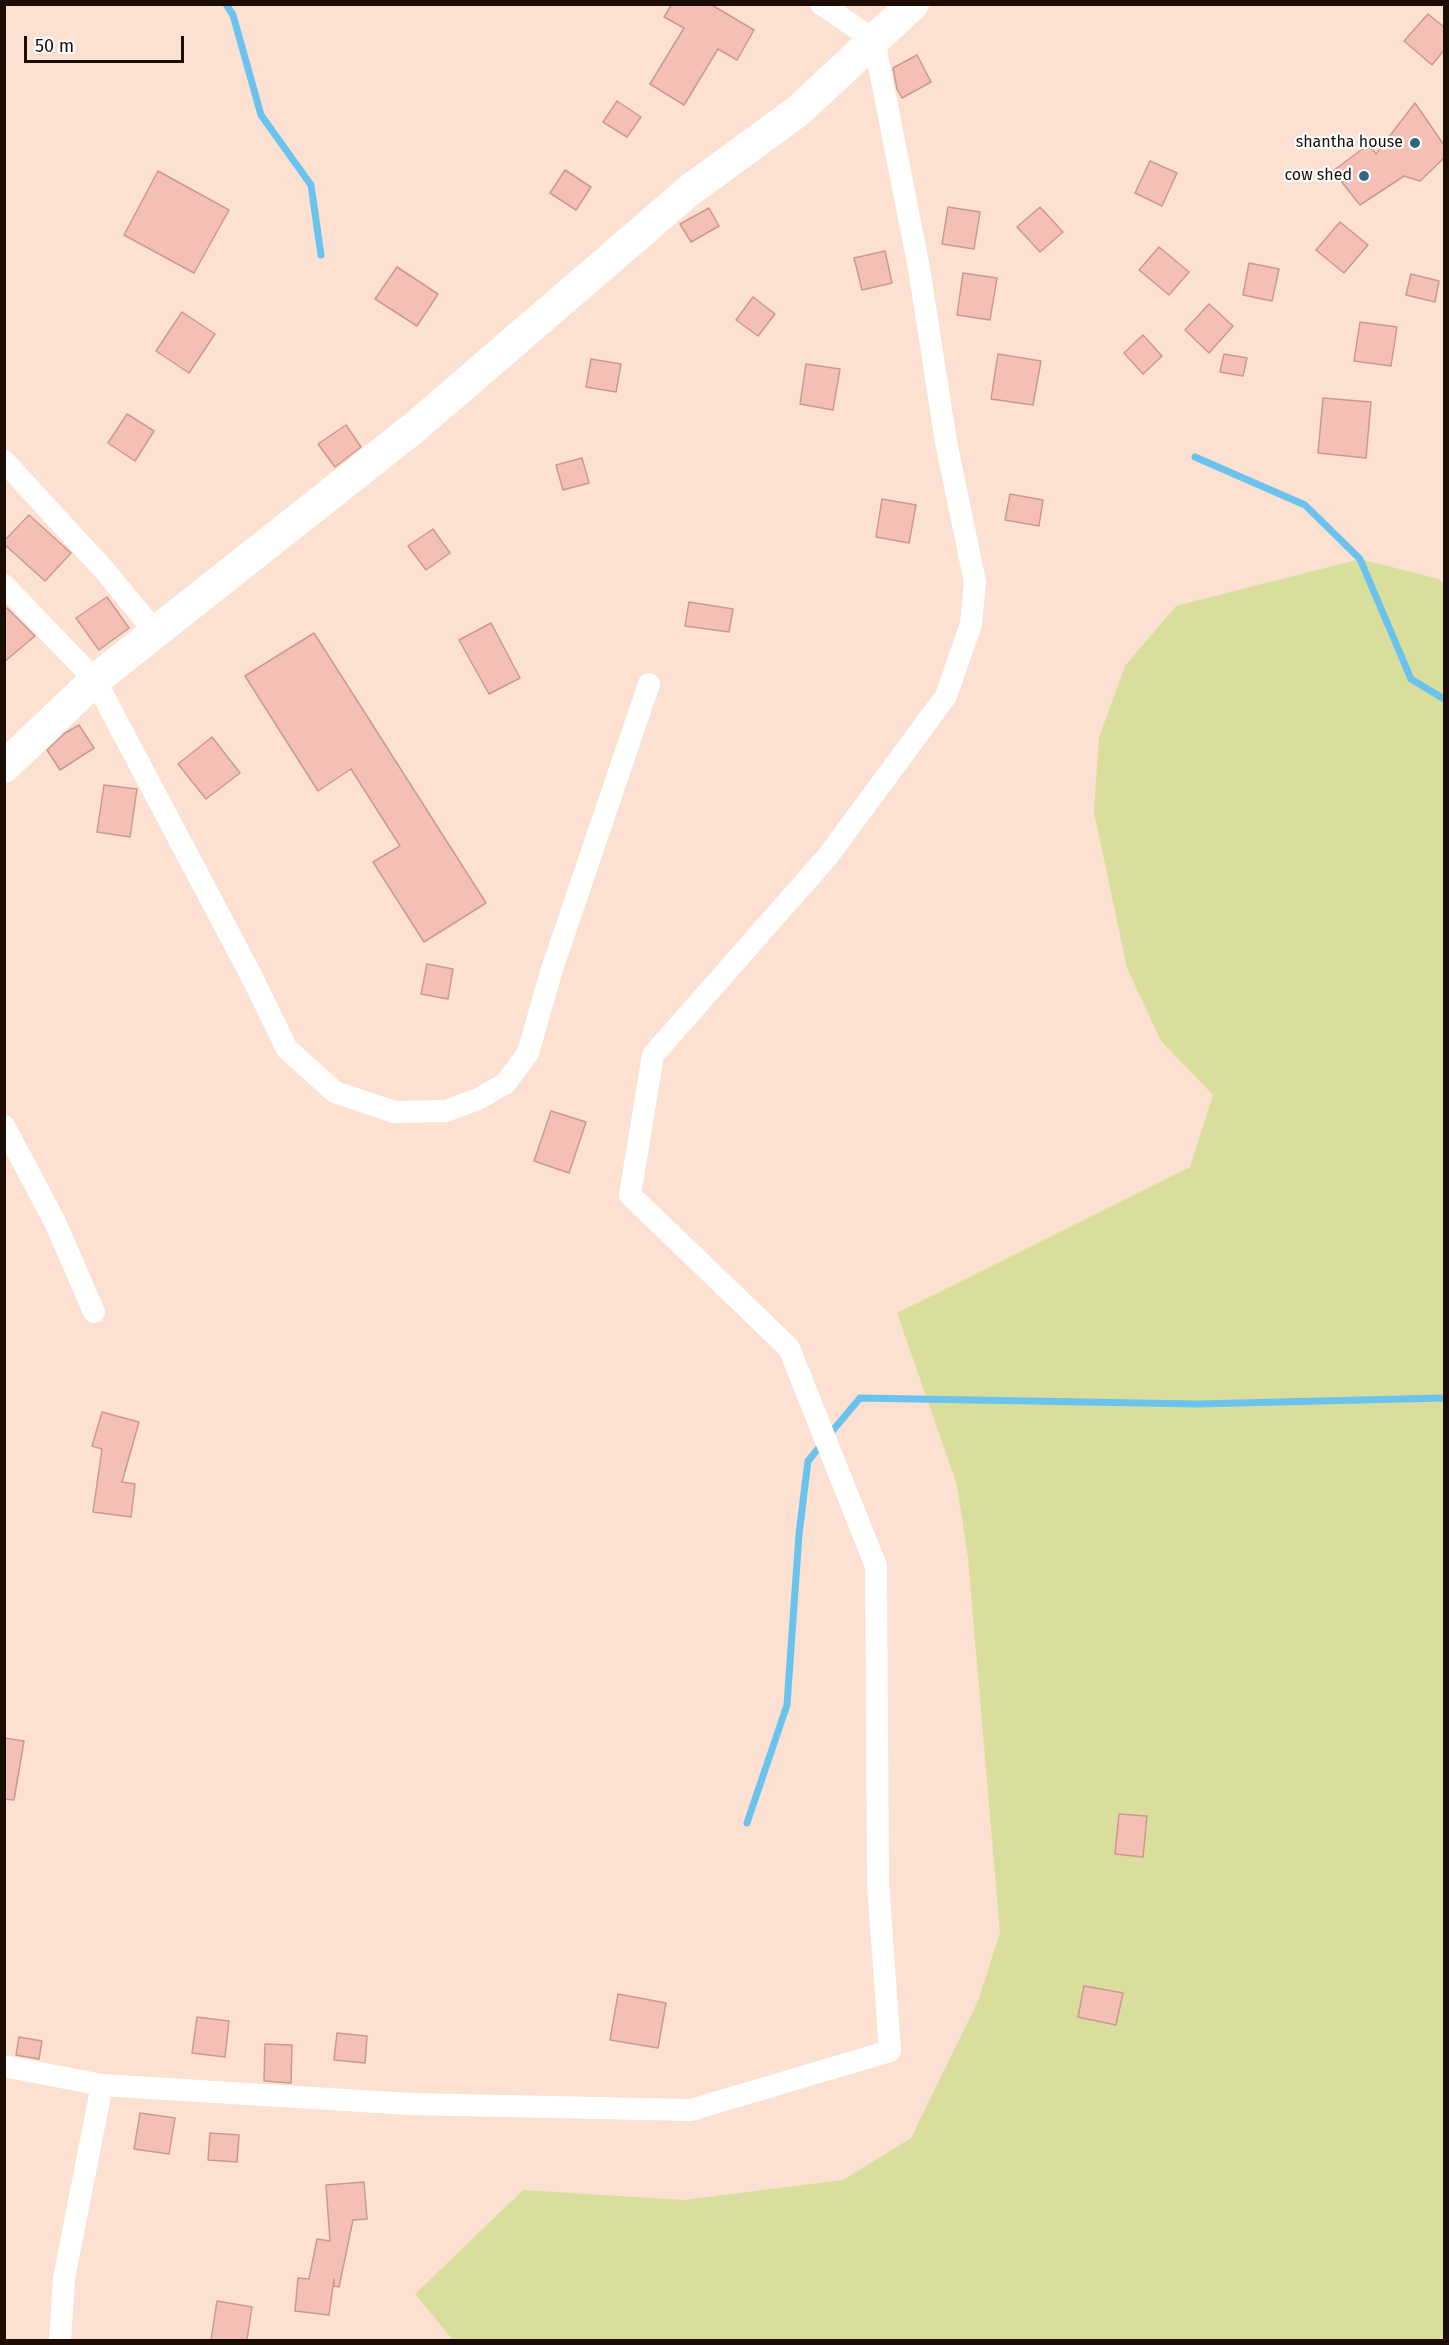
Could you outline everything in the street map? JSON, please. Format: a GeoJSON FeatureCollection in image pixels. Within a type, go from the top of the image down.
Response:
{"type":"FeatureCollection","features":[{"type":"Feature","properties":{"kind":"main road"},"geometry":{"type":"LineString","coordinates":[[4,767],[95,680],[415,427],[690,190],[798,111],[913,4]]}},
{"type":"Feature","properties":{"kind":"street"},"geometry":{"type":"LineString","coordinates":[[4,2067],[102,2085],[410,2104],[690,2110],[890,2051],[878,1883],[876,1566],[789,1348],[630,1195],[653,1055],[835,846],[946,696],[971,624],[975,582],[946,442],[918,268],[874,40],[821,4]]}},
{"type":"Feature","properties":{"kind":"street"},"geometry":{"type":"LineString","coordinates":[[4,461],[112,580],[155,632]]}},
{"type":"Feature","properties":{"kind":"street"},"geometry":{"type":"LineString","coordinates":[[4,585],[95,680],[253,979],[287,1049],[335,1092],[394,1112],[446,1111],[478,1099],[505,1084],[528,1053],[552,969],[649,684]]}},
{"type":"Feature","properties":{"kind":"street"},"geometry":{"type":"LineString","coordinates":[[4,1126],[55,1222],[94,1312]]}},
{"type":"Feature","properties":{"kind":"street"},"geometry":{"type":"LineString","coordinates":[[60,2340],[63,2278],[102,2085]]}},
{"type":"Feature","properties":{"kind":"green space"},"geometry":{"type":"Polygon","coordinates":[[[1360,559],[1439,579],[1444,583],[1444,2340],[453,2340],[415,2294],[523,2190],[684,2200],[843,2180],[911,2138],[978,2001],[1000,1933],[968,1558],[957,1485],[897,1313],[1190,1167],[1213,1095],[1161,1041],[1127,968],[1094,812],[1099,737],[1125,666],[1176,606],[1360,559]]]}},
{"type":"Feature","properties":{"kind":"building"},"geometry":{"type":"Polygon","coordinates":[[[672,4],[710,4],[754,30],[737,60],[718,49],[684,105],[650,84],[684,28],[664,17],[672,4]]]}},
{"type":"Feature","properties":{"kind":"building"},"geometry":{"type":"Polygon","coordinates":[[[1428,14],[1444,27],[1444,50],[1432,65],[1404,41],[1428,14]]]}},
{"type":"Feature","properties":{"kind":"building"},"geometry":{"type":"Polygon","coordinates":[[[917,55],[931,82],[902,98],[897,89],[893,68],[917,55]]]}},
{"type":"Feature","properties":{"kind":"building"},"geometry":{"type":"Polygon","coordinates":[[[617,101],[641,117],[627,137],[603,122],[617,101]]]}},
{"type":"Feature","properties":{"kind":"building"},"geometry":{"type":"Polygon","coordinates":[[[1415,103],[1444,145],[1444,158],[1420,181],[1404,176],[1360,205],[1333,171],[1369,144],[1376,154],[1415,103]]]}},
{"type":"Feature","properties":{"kind":"building"},"geometry":{"type":"Polygon","coordinates":[[[1150,161],[1177,173],[1162,206],[1135,193],[1150,161]]]}},
{"type":"Feature","properties":{"kind":"building"},"geometry":{"type":"Polygon","coordinates":[[[565,170],[591,187],[576,210],[550,193],[565,170]]]}},
{"type":"Feature","properties":{"kind":"building"},"geometry":{"type":"Polygon","coordinates":[[[158,171],[229,210],[194,273],[124,235],[158,171]]]}},
{"type":"Feature","properties":{"kind":"building"},"geometry":{"type":"Polygon","coordinates":[[[948,207],[980,212],[974,249],[942,244],[948,207]]]}},
{"type":"Feature","properties":{"kind":"building"},"geometry":{"type":"Polygon","coordinates":[[[1040,207],[1063,232],[1040,252],[1017,227],[1040,207]]]}},
{"type":"Feature","properties":{"kind":"building"},"geometry":{"type":"Polygon","coordinates":[[[709,208],[719,226],[691,242],[680,224],[709,208]]]}},
{"type":"Feature","properties":{"kind":"building"},"geometry":{"type":"Polygon","coordinates":[[[1340,222],[1368,245],[1344,273],[1316,250],[1340,222]]]}},
{"type":"Feature","properties":{"kind":"building"},"geometry":{"type":"Polygon","coordinates":[[[1159,247],[1189,272],[1169,295],[1139,270],[1159,247]]]}},
{"type":"Feature","properties":{"kind":"building"},"geometry":{"type":"Polygon","coordinates":[[[885,251],[892,283],[862,290],[854,258],[885,251]]]}},
{"type":"Feature","properties":{"kind":"building"},"geometry":{"type":"Polygon","coordinates":[[[1249,263],[1279,269],[1272,301],[1243,295],[1249,263]]]}},
{"type":"Feature","properties":{"kind":"building"},"geometry":{"type":"Polygon","coordinates":[[[397,267],[438,294],[417,326],[375,299],[397,267]]]}},
{"type":"Feature","properties":{"kind":"building"},"geometry":{"type":"Polygon","coordinates":[[[963,273],[997,278],[990,320],[957,315],[963,273]]]}},
{"type":"Feature","properties":{"kind":"building"},"geometry":{"type":"Polygon","coordinates":[[[1411,274],[1439,281],[1435,302],[1406,295],[1411,274]]]}},
{"type":"Feature","properties":{"kind":"building"},"geometry":{"type":"Polygon","coordinates":[[[753,297],[775,314],[758,336],[736,320],[753,297]]]}},
{"type":"Feature","properties":{"kind":"building"},"geometry":{"type":"Polygon","coordinates":[[[1209,304],[1233,326],[1209,353],[1185,330],[1209,304]]]}},
{"type":"Feature","properties":{"kind":"building"},"geometry":{"type":"Polygon","coordinates":[[[182,312],[215,334],[189,373],[156,351],[182,312]]]}},
{"type":"Feature","properties":{"kind":"building"},"geometry":{"type":"Polygon","coordinates":[[[1360,322],[1397,327],[1391,366],[1354,361],[1360,322]]]}},
{"type":"Feature","properties":{"kind":"building"},"geometry":{"type":"Polygon","coordinates":[[[1143,335],[1162,356],[1143,374],[1124,353],[1143,335]]]}},
{"type":"Feature","properties":{"kind":"building"},"geometry":{"type":"Polygon","coordinates":[[[998,354],[1041,361],[1033,405],[991,399],[998,354]]]}},
{"type":"Feature","properties":{"kind":"building"},"geometry":{"type":"Polygon","coordinates":[[[1224,354],[1247,358],[1243,376],[1220,372],[1224,354]]]}},
{"type":"Feature","properties":{"kind":"building"},"geometry":{"type":"Polygon","coordinates":[[[591,359],[621,364],[616,392],[586,387],[591,359]]]}},
{"type":"Feature","properties":{"kind":"building"},"geometry":{"type":"Polygon","coordinates":[[[806,364],[840,369],[833,410],[800,404],[806,364]]]}},
{"type":"Feature","properties":{"kind":"building"},"geometry":{"type":"Polygon","coordinates":[[[1323,398],[1371,402],[1366,458],[1318,453],[1323,398]]]}},
{"type":"Feature","properties":{"kind":"building"},"geometry":{"type":"Polygon","coordinates":[[[127,414],[154,431],[135,461],[108,443],[127,414]]]}},
{"type":"Feature","properties":{"kind":"building"},"geometry":{"type":"Polygon","coordinates":[[[346,425],[361,447],[335,467],[318,444],[346,425]]]}},
{"type":"Feature","properties":{"kind":"building"},"geometry":{"type":"Polygon","coordinates":[[[582,458],[589,483],[563,490],[556,465],[582,458]]]}},
{"type":"Feature","properties":{"kind":"building"},"geometry":{"type":"Polygon","coordinates":[[[1010,494],[1043,500],[1039,526],[1005,520],[1010,494]]]}},
{"type":"Feature","properties":{"kind":"building"},"geometry":{"type":"Polygon","coordinates":[[[882,499],[916,505],[909,543],[876,537],[882,499]]]}},
{"type":"Feature","properties":{"kind":"building"},"geometry":{"type":"Polygon","coordinates":[[[29,515],[71,553],[45,581],[4,544],[4,541],[29,515]]]}},
{"type":"Feature","properties":{"kind":"building"},"geometry":{"type":"Polygon","coordinates":[[[433,529],[450,553],[426,570],[408,546],[433,529]]]}},
{"type":"Feature","properties":{"kind":"building"},"geometry":{"type":"Polygon","coordinates":[[[107,597],[129,628],[99,650],[76,618],[107,597]]]}},
{"type":"Feature","properties":{"kind":"building"},"geometry":{"type":"Polygon","coordinates":[[[689,602],[733,609],[729,632],[685,626],[689,602]]]}},
{"type":"Feature","properties":{"kind":"building"},"geometry":{"type":"Polygon","coordinates":[[[7,608],[35,636],[4,662],[4,610],[7,608]]]}},
{"type":"Feature","properties":{"kind":"building"},"geometry":{"type":"Polygon","coordinates":[[[491,623],[520,678],[489,694],[459,640],[491,623]]]}},
{"type":"Feature","properties":{"kind":"building"},"geometry":{"type":"Polygon","coordinates":[[[314,633],[486,903],[424,942],[373,862],[400,846],[351,769],[318,791],[245,676],[314,633]]]}},
{"type":"Feature","properties":{"kind":"building"},"geometry":{"type":"Polygon","coordinates":[[[79,725],[94,748],[60,770],[47,750],[65,733],[79,725]]]}},
{"type":"Feature","properties":{"kind":"building"},"geometry":{"type":"Polygon","coordinates":[[[212,737],[240,773],[206,799],[178,764],[212,737]]]}},
{"type":"Feature","properties":{"kind":"building"},"geometry":{"type":"Polygon","coordinates":[[[104,785],[137,789],[130,837],[97,832],[104,785]]]}},
{"type":"Feature","properties":{"kind":"building"},"geometry":{"type":"Polygon","coordinates":[[[427,964],[453,969],[448,999],[421,994],[427,964]]]}},
{"type":"Feature","properties":{"kind":"building"},"geometry":{"type":"Polygon","coordinates":[[[551,1111],[586,1122],[569,1173],[534,1161],[551,1111]]]}},
{"type":"Feature","properties":{"kind":"building"},"geometry":{"type":"Polygon","coordinates":[[[102,1412],[139,1422],[122,1482],[135,1484],[131,1517],[93,1512],[102,1449],[92,1446],[102,1412]]]}},
{"type":"Feature","properties":{"kind":"building"},"geometry":{"type":"Polygon","coordinates":[[[4,1738],[24,1741],[14,1800],[4,1799],[4,1738]]]}},
{"type":"Feature","properties":{"kind":"building"},"geometry":{"type":"Polygon","coordinates":[[[1119,1814],[1147,1816],[1143,1857],[1115,1854],[1119,1814]]]}},
{"type":"Feature","properties":{"kind":"building"},"geometry":{"type":"Polygon","coordinates":[[[1084,1986],[1123,1993],[1116,2025],[1078,2017],[1084,1986]]]}},
{"type":"Feature","properties":{"kind":"building"},"geometry":{"type":"Polygon","coordinates":[[[618,1994],[666,2003],[658,2048],[610,2040],[618,1994]]]}},
{"type":"Feature","properties":{"kind":"building"},"geometry":{"type":"Polygon","coordinates":[[[197,2017],[229,2021],[225,2057],[192,2053],[197,2017]]]}},
{"type":"Feature","properties":{"kind":"building"},"geometry":{"type":"Polygon","coordinates":[[[337,2033],[367,2036],[365,2063],[334,2060],[337,2033]]]}},
{"type":"Feature","properties":{"kind":"building"},"geometry":{"type":"Polygon","coordinates":[[[19,2037],[42,2041],[39,2059],[16,2055],[19,2037]]]}},
{"type":"Feature","properties":{"kind":"building"},"geometry":{"type":"Polygon","coordinates":[[[265,2044],[292,2045],[291,2083],[264,2081],[265,2044]]]}},
{"type":"Feature","properties":{"kind":"building"},"geometry":{"type":"Polygon","coordinates":[[[140,2113],[175,2118],[169,2154],[134,2149],[140,2113]]]}},
{"type":"Feature","properties":{"kind":"building"},"geometry":{"type":"Polygon","coordinates":[[[210,2133],[239,2135],[237,2162],[208,2160],[210,2133]]]}},
{"type":"Feature","properties":{"kind":"building"},"geometry":{"type":"Polygon","coordinates":[[[364,2182],[367,2219],[353,2220],[339,2287],[334,2286],[334,2279],[329,2315],[295,2311],[298,2278],[309,2279],[317,2239],[330,2241],[326,2185],[364,2182]]]}},
{"type":"Feature","properties":{"kind":"building"},"geometry":{"type":"Polygon","coordinates":[[[217,2301],[252,2307],[247,2340],[211,2340],[217,2301]]]}},
{"type":"Feature","properties":{"kind":"waterway"},"geometry":{"type":"LineString","coordinates":[[226,4],[233,15],[261,115],[311,185],[321,255]]}},
{"type":"Feature","properties":{"kind":"waterway"},"geometry":{"type":"LineString","coordinates":[[1195,457],[1305,505],[1360,559],[1411,679],[1444,699]]}},
{"type":"Feature","properties":{"kind":"waterway"},"geometry":{"type":"LineString","coordinates":[[829,1435],[860,1398],[1197,1404],[1444,1398]]}},
{"type":"Feature","properties":{"kind":"waterway"},"geometry":{"type":"LineString","coordinates":[[747,1823],[787,1705],[799,1534],[808,1461],[822,1444]]}},
{"type":"Feature","properties":{"kind":"place","name":"shantha house"},"geometry":{"type":"Point","coordinates":[1415,143]}},
{"type":"Feature","properties":{"kind":"place","name":"cow shed"},"geometry":{"type":"Point","coordinates":[1364,176]}}]}
